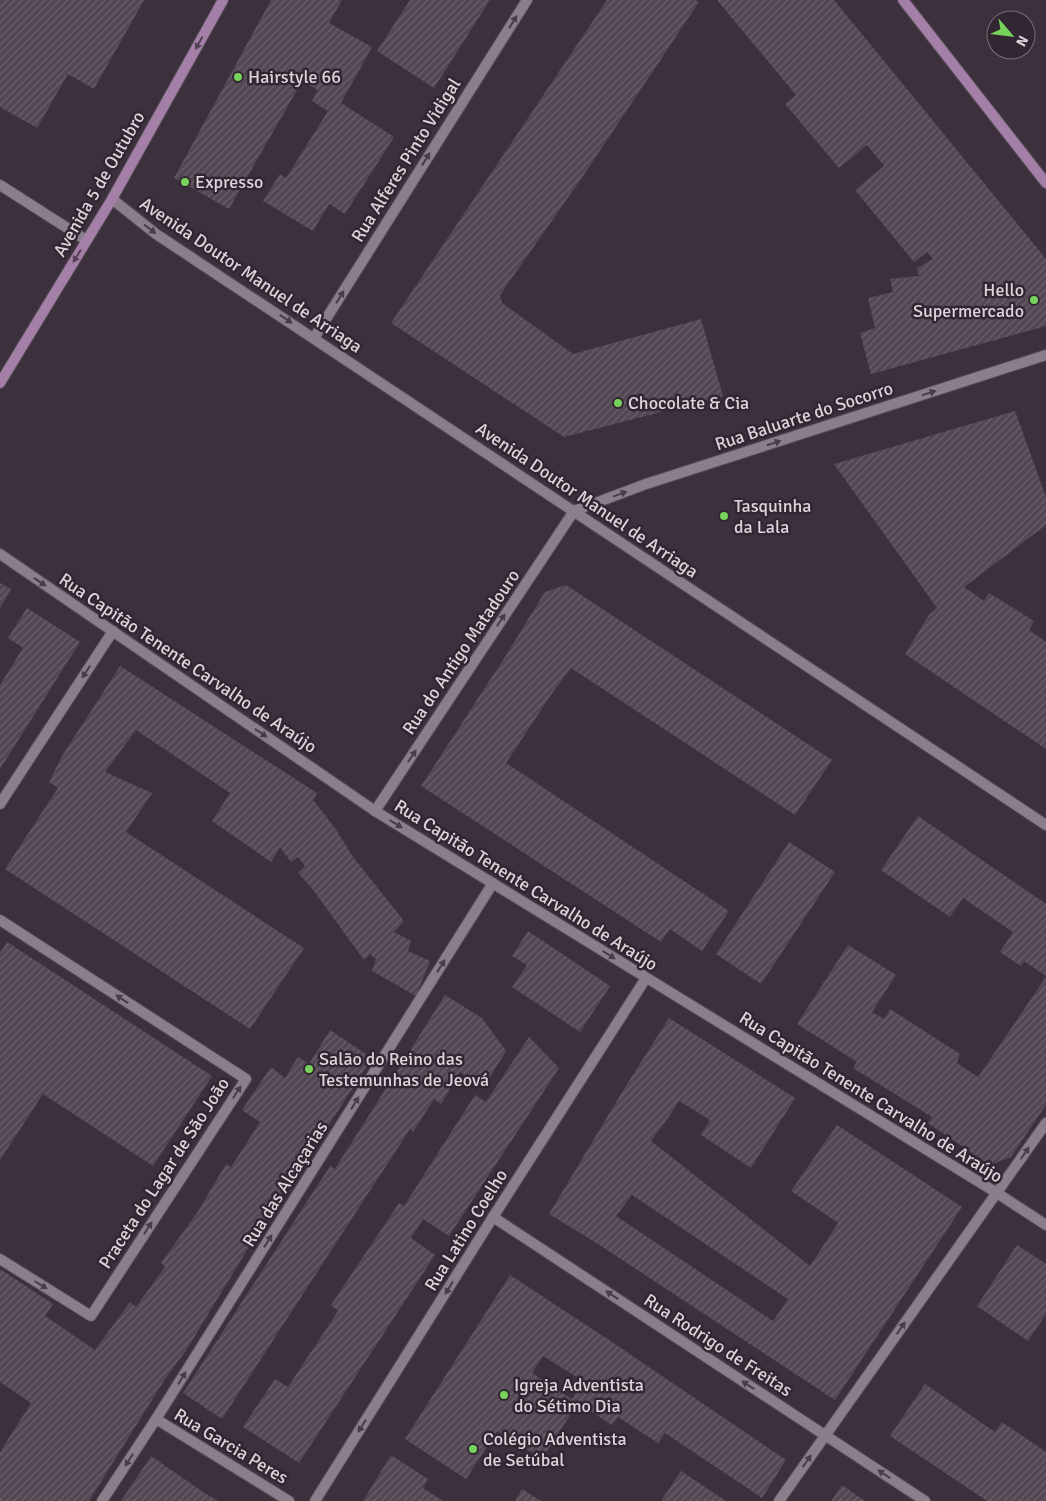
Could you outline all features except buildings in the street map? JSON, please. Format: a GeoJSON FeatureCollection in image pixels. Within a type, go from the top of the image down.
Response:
{"type":"FeatureCollection","features":[{"type":"Feature","properties":{"kind":"main road","name":"Avenida 5 de Outubro"},"geometry":{"type":"LineString","coordinates":[[0,383],[112,199],[222,0]]}},
{"type":"Feature","properties":{"kind":"main road"},"geometry":{"type":"LineString","coordinates":[[903,0],[1046,183]]}},
{"type":"Feature","properties":{"kind":"street","name":"Rua Alferes Pinto Vidigal"},"geometry":{"type":"LineString","coordinates":[[314,338],[526,0]]}},
{"type":"Feature","properties":{"kind":"street"},"geometry":{"type":"LineString","coordinates":[[0,185],[86,240]]}},
{"type":"Feature","properties":{"kind":"street","name":"Avenida Doutor Manuel de Arriaga"},"geometry":{"type":"LineString","coordinates":[[112,199],[156,234],[1046,825]]}},
{"type":"Feature","properties":{"kind":"street","name":"Rua Baluarte do Socorro"},"geometry":{"type":"LineString","coordinates":[[574,511],[656,481],[1046,355]]}},
{"type":"Feature","properties":{"kind":"street","name":"Rua do Antigo Matadouro"},"geometry":{"type":"LineString","coordinates":[[375,811],[574,511]]}},
{"type":"Feature","properties":{"kind":"street","name":"Rua Capitão Tenente Carvalho de Araújo"},"geometry":{"type":"LineString","coordinates":[[0,554],[375,811],[997,1193],[1046,1225]]}},
{"type":"Feature","properties":{"kind":"street"},"geometry":{"type":"LineString","coordinates":[[0,804],[113,631]]}},
{"type":"Feature","properties":{"kind":"street","name":"Rua das Alcaçarias"},"geometry":{"type":"LineString","coordinates":[[102,1501],[156,1420],[493,883]]}},
{"type":"Feature","properties":{"kind":"street","name":"Praceta do Lagar de São João"},"geometry":{"type":"LineString","coordinates":[[0,920],[246,1079],[91,1316],[0,1259]]}},
{"type":"Feature","properties":{"kind":"street","name":"Rua Latino Coelho"},"geometry":{"type":"LineString","coordinates":[[315,1501],[646,978]]}},
{"type":"Feature","properties":{"kind":"street"},"geometry":{"type":"LineString","coordinates":[[779,1501],[1046,1123]]}},
{"type":"Feature","properties":{"kind":"street","name":"Rua Rodrigo de Freitas"},"geometry":{"type":"LineString","coordinates":[[493,1217],[925,1501]]}},
{"type":"Feature","properties":{"kind":"street","name":"Rua Garcia Peres"},"geometry":{"type":"LineString","coordinates":[[156,1420],[289,1501]]}},
{"type":"Feature","properties":{"kind":"place","name":"Hairstyle 66"},"geometry":{"type":"Point","coordinates":[238,77]}},
{"type":"Feature","properties":{"kind":"place","name":"Expresso"},"geometry":{"type":"Point","coordinates":[185,182]}},
{"type":"Feature","properties":{"kind":"place","name":"Hello Supermercado"},"geometry":{"type":"Point","coordinates":[1034,300]}},
{"type":"Feature","properties":{"kind":"place","name":"Chocolate & Cia"},"geometry":{"type":"Point","coordinates":[618,403]}},
{"type":"Feature","properties":{"kind":"place","name":"Tasquinha da Lala"},"geometry":{"type":"Point","coordinates":[724,516]}},
{"type":"Feature","properties":{"kind":"place","name":"Salão do Reino das Testemunhas de Jeová"},"geometry":{"type":"Point","coordinates":[309,1069]}},
{"type":"Feature","properties":{"kind":"place","name":"Igreja Adventista do Sétimo Dia"},"geometry":{"type":"Point","coordinates":[504,1395]}},
{"type":"Feature","properties":{"kind":"place","name":"Colégio Adventista de Setúbal"},"geometry":{"type":"Point","coordinates":[473,1449]}}]}
